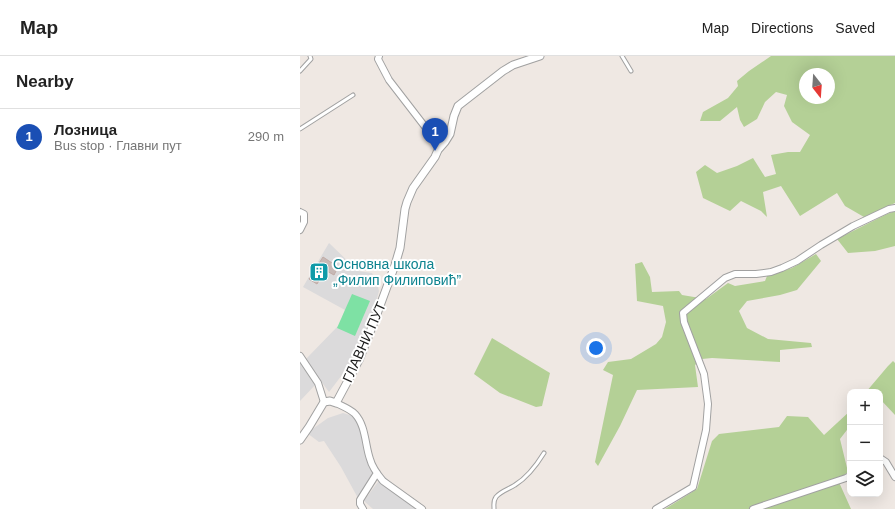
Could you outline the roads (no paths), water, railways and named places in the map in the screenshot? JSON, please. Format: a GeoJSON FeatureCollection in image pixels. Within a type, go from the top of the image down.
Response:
{"type":"FeatureCollection","features":[{"type":"Feature","properties":{"kind":"street"},"geometry":{"type":"LineString","coordinates":[[379,56],[378,59],[389,80],[432,135],[438,144],[438,150]]}},
{"type":"Feature","properties":{"kind":"street","name":"ГЛАВНИ ПУТ"},"geometry":{"type":"LineString","coordinates":[[336,403],[359,360],[395,265],[400,248],[407,202],[413,188],[450,134],[458,106],[513,64],[540,56]]}},
{"type":"Feature","properties":{"kind":"street"},"geometry":{"type":"LineString","coordinates":[[656,509],[693,487],[706,430],[708,404],[704,374],[682,313],[726,278],[735,274],[756,274],[771,272],[782,268],[853,226],[889,209],[895,208]]}},
{"type":"Feature","properties":{"kind":"street"},"geometry":{"type":"LineString","coordinates":[[300,212],[304,214],[304,222],[300,230]]}},
{"type":"Feature","properties":{"kind":"street"},"geometry":{"type":"LineString","coordinates":[[300,356],[318,383],[324,402],[309,427],[301,434]]}},
{"type":"Feature","properties":{"kind":"street"},"geometry":{"type":"LineString","coordinates":[[324,402],[330,401],[336,403],[350,410],[357,416],[364,434],[370,460],[377,473],[383,481],[422,509]]}},
{"type":"Feature","properties":{"kind":"street"},"geometry":{"type":"LineString","coordinates":[[883,460],[886,462],[895,477]]}},
{"type":"Feature","properties":{"kind":"street"},"geometry":{"type":"LineString","coordinates":[[363,509],[360,504],[360,500],[377,473]]}},
{"type":"Feature","properties":{"kind":"street"},"geometry":{"type":"LineString","coordinates":[[753,509],[847,477]]}},
{"type":"Feature","properties":{"kind":"lane"},"geometry":{"type":"LineString","coordinates":[[300,71],[311,59],[310,56]]}},
{"type":"Feature","properties":{"kind":"lane"},"geometry":{"type":"LineString","coordinates":[[622,56],[631,71]]}},
{"type":"Feature","properties":{"kind":"lane"},"geometry":{"type":"LineString","coordinates":[[300,129],[354,95]]}},
{"type":"Feature","properties":{"kind":"lane"},"geometry":{"type":"LineString","coordinates":[[494,509],[496,497],[501,492],[515,485],[525,477],[536,466],[544,453]]}},
{"type":"Feature","properties":{"kind":"place","name":"Лозница"},"geometry":{"type":"Point","coordinates":[435,151]}},
{"type":"Feature","properties":{"kind":"place","name":"Основна школа „Филип Филиповић”"},"geometry":{"type":"Point","coordinates":[319,272]}}]}
